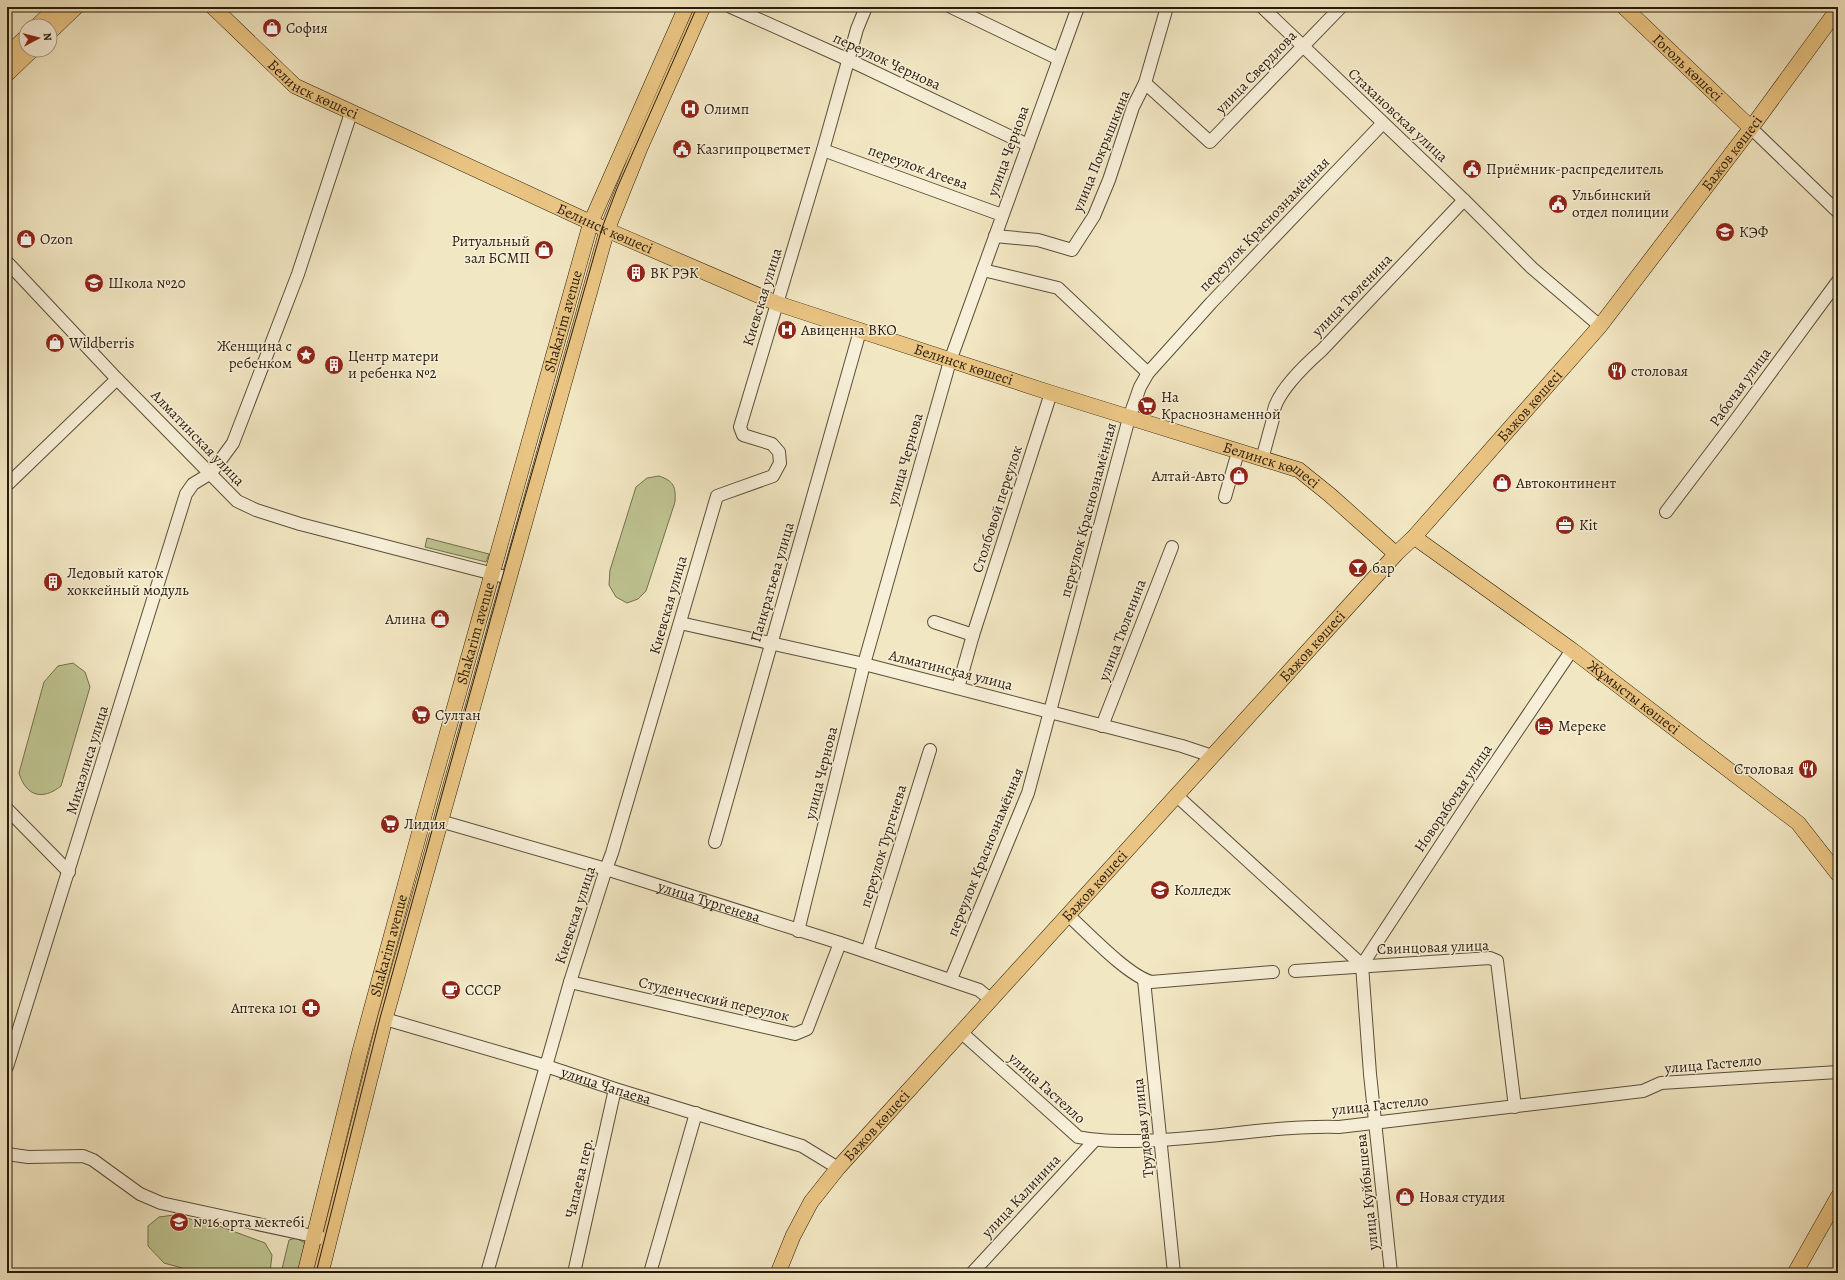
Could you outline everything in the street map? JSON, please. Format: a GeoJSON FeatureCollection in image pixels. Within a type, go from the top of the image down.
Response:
{"type":"FeatureCollection","features":[{"type":"Feature","properties":{"kind":"main road"},"geometry":{"type":"LineString","coordinates":[[45,18],[57,7]]}},
{"type":"Feature","properties":{"kind":"main road"},"geometry":{"type":"LineString","coordinates":[[58,24],[76,7]]}},
{"type":"Feature","properties":{"kind":"main road","name":"Белинск көшесі"},"geometry":{"type":"LineString","coordinates":[[212,7],[295,86],[351,113],[607,230],[776,303],[950,361],[1299,470],[1330,495],[1396,554]]}},
{"type":"Feature","properties":{"kind":"main road","name":"Shakarim avenue"},"geometry":{"type":"LineString","coordinates":[[305,1273],[369,1016],[591,222],[686,7]]}},
{"type":"Feature","properties":{"kind":"main road","name":"Shakarim avenue"},"geometry":{"type":"LineString","coordinates":[[321,1273],[385,1019],[607,230],[640,148],[703,7]]}},
{"type":"Feature","properties":{"kind":"main road","name":"Гоголь көшесі"},"geometry":{"type":"LineString","coordinates":[[1624,7],[1751,128]]}},
{"type":"Feature","properties":{"kind":"main road","name":"Бажов көшесі"},"geometry":{"type":"LineString","coordinates":[[778,1273],[793,1236],[811,1202],[838,1168],[1396,554],[1414,537],[1600,326],[1751,128],[1838,9]]}},
{"type":"Feature","properties":{"kind":"main road"},"geometry":{"type":"LineString","coordinates":[[7,55],[18,44]]}},
{"type":"Feature","properties":{"kind":"main road"},"geometry":{"type":"LineString","coordinates":[[7,74],[24,58]]}},
{"type":"Feature","properties":{"kind":"main road","name":"Жұмысты көшесі"},"geometry":{"type":"LineString","coordinates":[[1414,537],[1572,650],[1798,823],[1838,874]]}},
{"type":"Feature","properties":{"kind":"main road","name":"улица Тургенева"},"geometry":{"type":"LineString","coordinates":[[424,816],[440,821]]}},
{"type":"Feature","properties":{"kind":"main road","name":"улица Чапаева"},"geometry":{"type":"LineString","coordinates":[[369,1016],[385,1019]]}},
{"type":"Feature","properties":{"kind":"main road"},"geometry":{"type":"LineString","coordinates":[[1795,1273],[1838,1197]]}},
{"type":"Feature","properties":{"kind":"street","name":"переулок Чернова"},"geometry":{"type":"LineString","coordinates":[[731,7],[849,60],[1028,145]]}},
{"type":"Feature","properties":{"kind":"street","name":"Киевская улица"},"geometry":{"type":"LineString","coordinates":[[487,1273],[570,982],[612,853],[717,496],[773,476],[780,463],[779,452],[772,444],[743,435],[740,426],[823,150],[857,30],[866,7]]}},
{"type":"Feature","properties":{"kind":"street"},"geometry":{"type":"LineString","coordinates":[[951,7],[1059,59]]}},
{"type":"Feature","properties":{"kind":"street","name":"улица Чернова"},"geometry":{"type":"LineString","coordinates":[[798,931],[864,664],[950,361],[1078,7]]}},
{"type":"Feature","properties":{"kind":"street","name":"улица Покрышкина"},"geometry":{"type":"LineString","coordinates":[[995,236],[1038,240],[1072,250],[1094,216],[1109,180],[1133,107],[1145,83],[1167,7]]}},
{"type":"Feature","properties":{"kind":"street","name":"Стахановская улица"},"geometry":{"type":"LineString","coordinates":[[1262,7],[1464,200],[1532,268],[1600,326]]}},
{"type":"Feature","properties":{"kind":"street","name":"улица Свердлова"},"geometry":{"type":"LineString","coordinates":[[1145,83],[1210,142],[1341,7]]}},
{"type":"Feature","properties":{"kind":"street"},"geometry":{"type":"LineString","coordinates":[[211,473],[234,443],[298,274],[351,113]]}},
{"type":"Feature","properties":{"kind":"street","name":"переулок Краснознамённая"},"geometry":{"type":"LineString","coordinates":[[951,979],[1028,793],[1129,418],[1140,387],[1148,373],[1211,303],[1382,123]]}},
{"type":"Feature","properties":{"kind":"street"},"geometry":{"type":"LineString","coordinates":[[1751,128],[1838,212]]}},
{"type":"Feature","properties":{"kind":"street","name":"переулок Агеева"},"geometry":{"type":"LineString","coordinates":[[823,150],[1002,215]]}},
{"type":"Feature","properties":{"kind":"street","name":"улица Тюленина"},"geometry":{"type":"LineString","coordinates":[[1262,459],[1273,419],[1273,413],[1284,390],[1300,369],[1322,350],[1464,200]]}},
{"type":"Feature","properties":{"kind":"street","name":"Алматинская улица"},"geometry":{"type":"LineString","coordinates":[[7,262],[117,379],[211,473],[237,502],[256,510],[300,524],[509,578]]}},
{"type":"Feature","properties":{"kind":"street"},"geometry":{"type":"LineString","coordinates":[[983,270],[1058,288],[1148,373]]}},
{"type":"Feature","properties":{"kind":"street","name":"Рабочая улица"},"geometry":{"type":"LineString","coordinates":[[1666,512],[1736,421],[1838,281]]}},
{"type":"Feature","properties":{"kind":"street","name":"Панкратьева улица"},"geometry":{"type":"LineString","coordinates":[[715,842],[860,331]]}},
{"type":"Feature","properties":{"kind":"street"},"geometry":{"type":"LineString","coordinates":[[7,485],[117,379]]}},
{"type":"Feature","properties":{"kind":"street","name":"Столбовой переулок"},"geometry":{"type":"LineString","coordinates":[[958,688],[973,635],[1051,393]]}},
{"type":"Feature","properties":{"kind":"street"},"geometry":{"type":"LineString","coordinates":[[1225,497],[1238,452]]}},
{"type":"Feature","properties":{"kind":"street","name":"Михаэлиса улица"},"geometry":{"type":"LineString","coordinates":[[7,1067],[186,494],[193,484],[211,473]]}},
{"type":"Feature","properties":{"kind":"street","name":"улица Тюленина"},"geometry":{"type":"LineString","coordinates":[[1102,726],[1172,547]]}},
{"type":"Feature","properties":{"kind":"street"},"geometry":{"type":"LineString","coordinates":[[934,622],[973,635]]}},
{"type":"Feature","properties":{"kind":"street","name":"Алматинская улица"},"geometry":{"type":"LineString","coordinates":[[680,623],[864,664],[1182,746],[1212,756]]}},
{"type":"Feature","properties":{"kind":"street","name":"Новорабочая улица"},"geometry":{"type":"LineString","coordinates":[[1362,965],[1475,793],[1572,650]]}},
{"type":"Feature","properties":{"kind":"street","name":"переулок Тургенева"},"geometry":{"type":"LineString","coordinates":[[867,952],[930,750]]}},
{"type":"Feature","properties":{"kind":"street"},"geometry":{"type":"LineString","coordinates":[[1177,796],[1362,965]]}},
{"type":"Feature","properties":{"kind":"street"},"geometry":{"type":"LineString","coordinates":[[7,809],[68,872]]}},
{"type":"Feature","properties":{"kind":"street","name":"улица Тургенева"},"geometry":{"type":"LineString","coordinates":[[440,821],[606,869],[798,931],[840,943],[951,979],[979,990],[990,999]]}},
{"type":"Feature","properties":{"kind":"street"},"geometry":{"type":"LineString","coordinates":[[1068,915],[1129,970],[1144,980],[1151,982],[1273,972]]}},
{"type":"Feature","properties":{"kind":"street","name":"Студенческий переулок"},"geometry":{"type":"LineString","coordinates":[[570,982],[795,1034],[807,1030],[840,943]]}},
{"type":"Feature","properties":{"kind":"street","name":"Свинцовая улица"},"geometry":{"type":"LineString","coordinates":[[1295,971],[1362,965],[1490,958],[1497,961],[1515,1107]]}},
{"type":"Feature","properties":{"kind":"street","name":"улица Куйбышева"},"geometry":{"type":"LineString","coordinates":[[1362,965],[1370,1074],[1391,1273]]}},
{"type":"Feature","properties":{"kind":"street","name":"Трудовая улица"},"geometry":{"type":"LineString","coordinates":[[1144,980],[1174,1273]]}},
{"type":"Feature","properties":{"kind":"street","name":"улица Чапаева"},"geometry":{"type":"LineString","coordinates":[[385,1019],[546,1066],[615,1089],[802,1146],[838,1168]]}},
{"type":"Feature","properties":{"kind":"street","name":"улица Гастелло"},"geometry":{"type":"LineString","coordinates":[[962,1033],[1078,1138],[1094,1141],[1160,1141],[1304,1126],[1339,1127],[1643,1091],[1661,1083],[1838,1072]]}},
{"type":"Feature","properties":{"kind":"street","name":"Чапаева пер."},"geometry":{"type":"LineString","coordinates":[[574,1273],[615,1089]]}},
{"type":"Feature","properties":{"kind":"street"},"geometry":{"type":"LineString","coordinates":[[650,1273],[696,1113]]}},
{"type":"Feature","properties":{"kind":"street","name":"улица Калинина"},"geometry":{"type":"LineString","coordinates":[[972,1273],[1094,1141]]}},
{"type":"Feature","properties":{"kind":"street"},"geometry":{"type":"LineString","coordinates":[[7,1154],[28,1157],[83,1156],[93,1160],[140,1194],[161,1203],[330,1240]]}},
{"type":"Feature","properties":{"kind":"green space"},"geometry":{"type":"Polygon","coordinates":[[[659,476],[668,480],[673,485],[675,502],[646,591],[638,599],[627,603],[616,597],[609,585],[610,570],[636,487],[647,478],[659,476]]]}},
{"type":"Feature","properties":{"kind":"green space"},"geometry":{"type":"Polygon","coordinates":[[[427,538],[489,554],[486,562],[425,547],[427,538]]]}},
{"type":"Feature","properties":{"kind":"green space"},"geometry":{"type":"Polygon","coordinates":[[[73,663],[85,672],[90,687],[61,786],[47,794],[36,794],[26,787],[19,773],[44,682],[58,666],[73,663]]]}},
{"type":"Feature","properties":{"kind":"green space","name":"№16 орта мектебі"},"geometry":{"type":"Polygon","coordinates":[[[174,1215],[219,1226],[265,1243],[272,1255],[270,1273],[200,1273],[164,1263],[148,1246],[148,1226],[159,1217],[174,1215]]]}},
{"type":"Feature","properties":{"kind":"green space"},"geometry":{"type":"Polygon","coordinates":[[[296,1238],[305,1243],[298,1273],[281,1273],[289,1240],[296,1238]]]}},
{"type":"Feature","properties":{"kind":"tram line"},"geometry":{"type":"LineString","coordinates":[[316,1273],[380,1018],[509,553],[602,228],[618,186],[697,7]]}},
{"type":"Feature","properties":{"kind":"place","name":"София"},"geometry":{"type":"Point","coordinates":[272,28]}},
{"type":"Feature","properties":{"kind":"place","name":"Олимп"},"geometry":{"type":"Point","coordinates":[690,109]}},
{"type":"Feature","properties":{"kind":"place","name":"Казгипроцветмет"},"geometry":{"type":"Point","coordinates":[682,149]}},
{"type":"Feature","properties":{"kind":"place","name":"Приёмник-распределитель"},"geometry":{"type":"Point","coordinates":[1472,169]}},
{"type":"Feature","properties":{"kind":"place","name":"Ульбинский отдел полиции"},"geometry":{"type":"Point","coordinates":[1558,204]}},
{"type":"Feature","properties":{"kind":"place","name":"КЭФ"},"geometry":{"type":"Point","coordinates":[1725,232]}},
{"type":"Feature","properties":{"kind":"place","name":"Ozon"},"geometry":{"type":"Point","coordinates":[26,239]}},
{"type":"Feature","properties":{"kind":"place","name":"Ритуальный зал БСМП"},"geometry":{"type":"Point","coordinates":[544,250]}},
{"type":"Feature","properties":{"kind":"place","name":"ВК РЭК"},"geometry":{"type":"Point","coordinates":[636,273]}},
{"type":"Feature","properties":{"kind":"place","name":"Школа №20"},"geometry":{"type":"Point","coordinates":[94,283]}},
{"type":"Feature","properties":{"kind":"place","name":"Авиценна ВКО"},"geometry":{"type":"Point","coordinates":[787,330]}},
{"type":"Feature","properties":{"kind":"place","name":"Wildberris"},"geometry":{"type":"Point","coordinates":[55,343]}},
{"type":"Feature","properties":{"kind":"place","name":"Женщина с ребенком"},"geometry":{"type":"Point","coordinates":[306,355]}},
{"type":"Feature","properties":{"kind":"place","name":"Центр матери и ребенка №2"},"geometry":{"type":"Point","coordinates":[334,365]}},
{"type":"Feature","properties":{"kind":"place","name":"столовая"},"geometry":{"type":"Point","coordinates":[1617,371]}},
{"type":"Feature","properties":{"kind":"place","name":"На Краснознаменной"},"geometry":{"type":"Point","coordinates":[1147,406]}},
{"type":"Feature","properties":{"kind":"place","name":"Алтай-Авто"},"geometry":{"type":"Point","coordinates":[1239,476]}},
{"type":"Feature","properties":{"kind":"place","name":"Автоконтинент"},"geometry":{"type":"Point","coordinates":[1502,483]}},
{"type":"Feature","properties":{"kind":"place","name":"Kit"},"geometry":{"type":"Point","coordinates":[1565,525]}},
{"type":"Feature","properties":{"kind":"place","name":"бар"},"geometry":{"type":"Point","coordinates":[1358,568]}},
{"type":"Feature","properties":{"kind":"place","name":"Ледовый каток хоккейный модуль"},"geometry":{"type":"Point","coordinates":[53,582]}},
{"type":"Feature","properties":{"kind":"place","name":"Алина"},"geometry":{"type":"Point","coordinates":[440,619]}},
{"type":"Feature","properties":{"kind":"place","name":"Султан"},"geometry":{"type":"Point","coordinates":[421,715]}},
{"type":"Feature","properties":{"kind":"place","name":"Мереке"},"geometry":{"type":"Point","coordinates":[1544,726]}},
{"type":"Feature","properties":{"kind":"place","name":"Столовая"},"geometry":{"type":"Point","coordinates":[1808,769]}},
{"type":"Feature","properties":{"kind":"place","name":"Лидия"},"geometry":{"type":"Point","coordinates":[390,824]}},
{"type":"Feature","properties":{"kind":"place","name":"Колледж"},"geometry":{"type":"Point","coordinates":[1160,890]}},
{"type":"Feature","properties":{"kind":"place","name":"СССР"},"geometry":{"type":"Point","coordinates":[451,990]}},
{"type":"Feature","properties":{"kind":"place","name":"Аптека 101"},"geometry":{"type":"Point","coordinates":[311,1008]}},
{"type":"Feature","properties":{"kind":"place","name":"Новая студия"},"geometry":{"type":"Point","coordinates":[1405,1197]}},
{"type":"Feature","properties":{"kind":"place","name":"№16 орта мектебі"},"geometry":{"type":"Point","coordinates":[179,1222]}}]}
